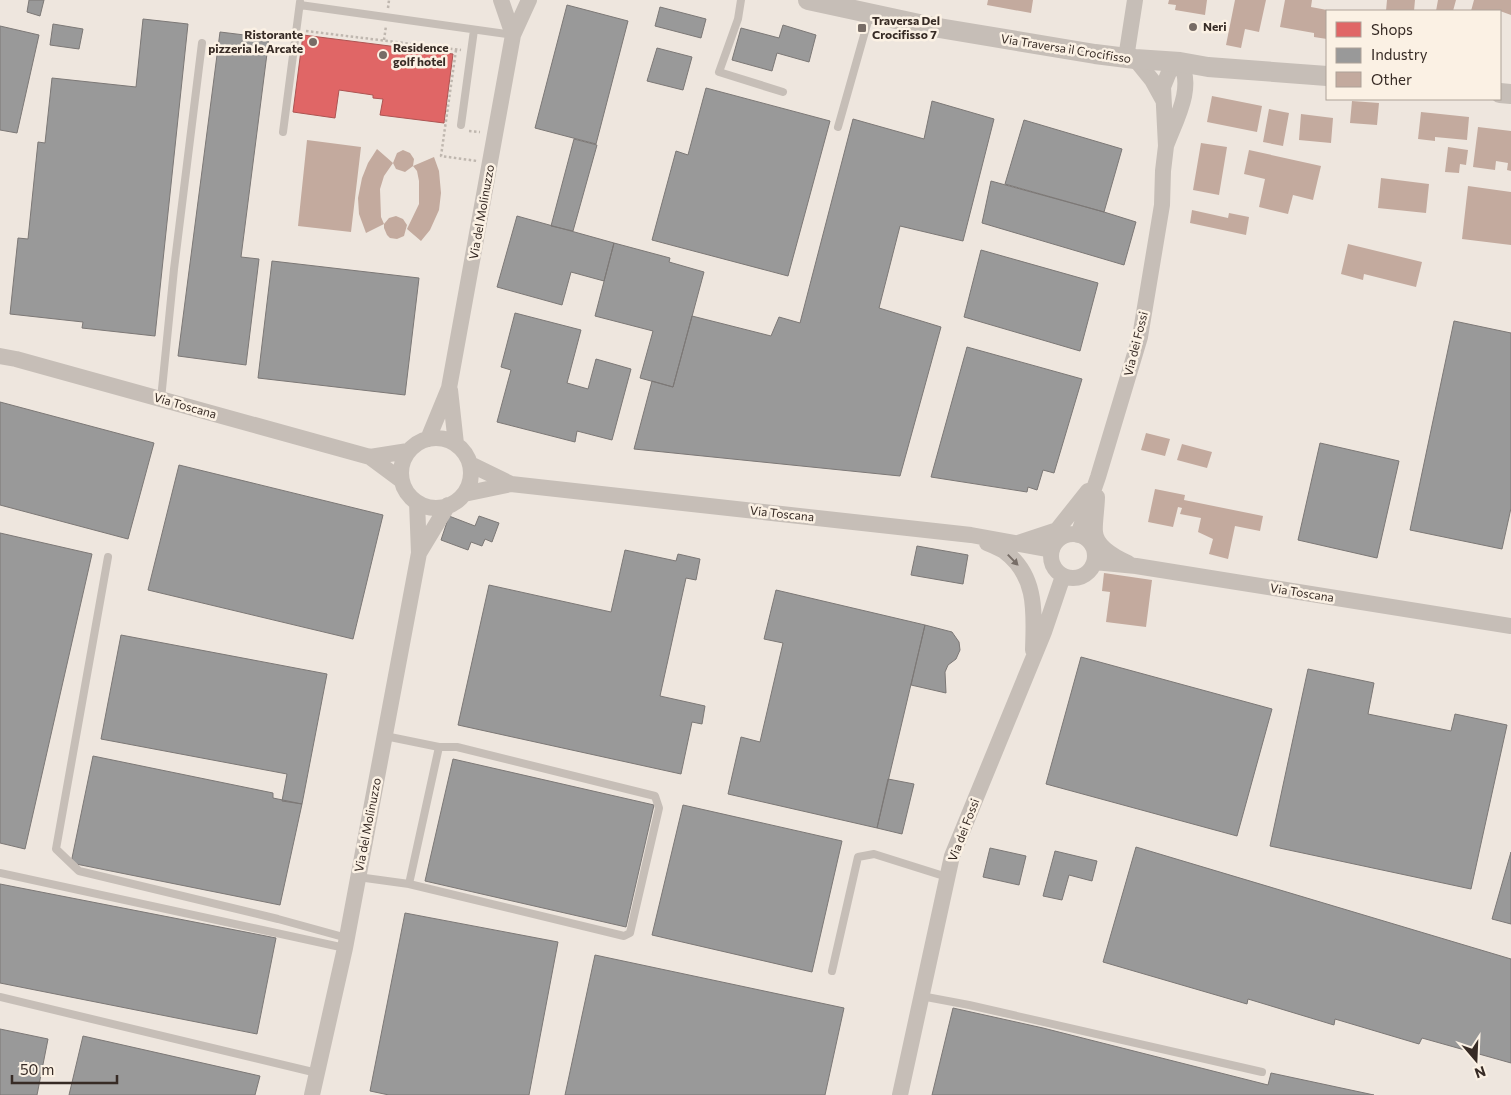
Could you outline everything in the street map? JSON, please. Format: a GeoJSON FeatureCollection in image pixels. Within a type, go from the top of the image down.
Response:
{"type":"FeatureCollection","features":[{"type":"Feature","properties":{"kind":"street","name":"Via del Molinuzzo"},"geometry":{"type":"LineString","coordinates":[[501,0],[513,35]]}},
{"type":"Feature","properties":{"kind":"street","name":"Via del Molinuzzo"},"geometry":{"type":"LineString","coordinates":[[428,438],[450,388],[513,35],[529,0]]}},
{"type":"Feature","properties":{"kind":"street","name":"Via Traversa il Crocifisso"},"geometry":{"type":"LineString","coordinates":[[808,0],[863,8],[1008,40],[1131,59],[1326,76]]}},
{"type":"Feature","properties":{"kind":"street"},"geometry":{"type":"LineString","coordinates":[[1131,59],[1135,0]]}},
{"type":"Feature","properties":{"kind":"street","name":"Via dei Fossi"},"geometry":{"type":"LineString","coordinates":[[1131,59],[1152,80],[1163,100]]}},
{"type":"Feature","properties":{"kind":"street","name":"Via dei Fossi"},"geometry":{"type":"LineString","coordinates":[[1078,535],[1098,477],[1140,337],[1162,205],[1166,146],[1163,88],[1169,72],[1180,62],[1186,78],[1184,98],[1166,146]]}},
{"type":"Feature","properties":{"kind":"street","name":"Via dei Fossi"},"geometry":{"type":"LineString","coordinates":[[1184,98],[1208,67]]}},
{"type":"Feature","properties":{"kind":"street","name":"Via Toscana"},"geometry":{"type":"LineString","coordinates":[[0,356],[370,457],[402,480]]}},
{"type":"Feature","properties":{"kind":"street","name":"Via del Molinuzzo"},"geometry":{"type":"LineString","coordinates":[[450,388],[456,444]]}},
{"type":"Feature","properties":{"kind":"street"},"geometry":{"type":"LineString","coordinates":[[428,438],[448,439],[456,444],[462,449],[470,464],[469,485],[464,494],[448,506],[438,508],[417,502],[404,488],[402,480],[401,469],[408,451],[417,443],[428,438]]}},
{"type":"Feature","properties":{"kind":"street","name":"Via Toscana"},"geometry":{"type":"LineString","coordinates":[[370,457],[408,451]]}},
{"type":"Feature","properties":{"kind":"street","name":"Via Toscana"},"geometry":{"type":"LineString","coordinates":[[470,464],[511,484]]}},
{"type":"Feature","properties":{"kind":"street"},"geometry":{"type":"LineString","coordinates":[[1018,543],[1057,530],[1098,477]]}},
{"type":"Feature","properties":{"kind":"street"},"geometry":{"type":"LineString","coordinates":[[1098,477],[1094,534],[1104,548],[1116,558],[1136,566]]}},
{"type":"Feature","properties":{"kind":"street","name":"Via Toscana"},"geometry":{"type":"LineString","coordinates":[[464,494],[511,484],[971,535],[1052,550]]}},
{"type":"Feature","properties":{"kind":"street","name":"Via del Molinuzzo"},"geometry":{"type":"LineString","coordinates":[[312,1095],[346,943],[419,553],[417,502]]}},
{"type":"Feature","properties":{"kind":"street","name":"Via del Molinuzzo"},"geometry":{"type":"LineString","coordinates":[[419,553],[448,506]]}},
{"type":"Feature","properties":{"kind":"street"},"geometry":{"type":"LineString","coordinates":[[971,535],[1004,551],[1021,568],[1032,590],[1034,614],[1033,657]]}},
{"type":"Feature","properties":{"kind":"street"},"geometry":{"type":"LineString","coordinates":[[1072,535],[1078,535],[1090,543],[1093,548],[1094,562],[1087,573],[1082,576],[1076,578],[1063,576],[1054,568],[1051,556],[1052,550],[1059,540],[1072,535]]}},
{"type":"Feature","properties":{"kind":"street","name":"Via Toscana"},"geometry":{"type":"LineString","coordinates":[[1094,562],[1136,566],[1511,626]]}},
{"type":"Feature","properties":{"kind":"street","name":"Via dei Fossi"},"geometry":{"type":"LineString","coordinates":[[900,1095],[952,856],[1044,632],[1063,576]]}},
{"type":"Feature","properties":{"kind":"lane"},"geometry":{"type":"LineString","coordinates":[[741,0],[738,18],[719,72],[782,92]]}},
{"type":"Feature","properties":{"kind":"lane"},"geometry":{"type":"LineString","coordinates":[[283,132],[300,3],[513,35]]}},
{"type":"Feature","properties":{"kind":"lane"},"geometry":{"type":"LineString","coordinates":[[838,127],[863,8]]}},
{"type":"Feature","properties":{"kind":"lane"},"geometry":{"type":"LineString","coordinates":[[461,125],[474,30]]}},
{"type":"Feature","properties":{"kind":"lane"},"geometry":{"type":"LineString","coordinates":[[161,399],[174,268],[202,43]]}},
{"type":"Feature","properties":{"kind":"lane"},"geometry":{"type":"LineString","coordinates":[[108,558],[56,849],[79,871],[278,918],[346,943]]}},
{"type":"Feature","properties":{"kind":"lane"},"geometry":{"type":"LineString","coordinates":[[358,877],[409,884],[624,936],[630,932],[659,808],[655,796],[457,747],[439,748],[385,736]]}},
{"type":"Feature","properties":{"kind":"lane"},"geometry":{"type":"LineString","coordinates":[[409,884],[439,748]]}},
{"type":"Feature","properties":{"kind":"lane"},"geometry":{"type":"LineString","coordinates":[[832,971],[858,857],[874,854],[947,877]]}},
{"type":"Feature","properties":{"kind":"lane"},"geometry":{"type":"LineString","coordinates":[[0,873],[346,943]]}},
{"type":"Feature","properties":{"kind":"lane"},"geometry":{"type":"LineString","coordinates":[[922,996],[979,1007],[1262,1072]]}},
{"type":"Feature","properties":{"kind":"lane"},"geometry":{"type":"LineString","coordinates":[[0,997],[317,1073]]}},
{"type":"Feature","properties":{"kind":"path"},"geometry":{"type":"LineString","coordinates":[[297,30],[471,52]]}},
{"type":"Feature","properties":{"kind":"building: Shops"},"geometry":{"type":"Polygon","coordinates":[[[303,35],[453,54],[444,123],[380,115],[383,99],[373,98],[373,95],[339,90],[335,118],[293,112],[303,35]]]}},
{"type":"Feature","properties":{"kind":"building: Industry"},"geometry":{"type":"Polygon","coordinates":[[[29,0],[44,0],[40,16],[27,12],[29,0]]]}},
{"type":"Feature","properties":{"kind":"building: Industry"},"geometry":{"type":"Polygon","coordinates":[[[567,5],[628,21],[596,144],[535,128],[567,5]]]}},
{"type":"Feature","properties":{"kind":"building: Industry"},"geometry":{"type":"Polygon","coordinates":[[[660,7],[706,19],[701,38],[655,26],[660,7]]]}},
{"type":"Feature","properties":{"kind":"building: Industry"},"geometry":{"type":"Polygon","coordinates":[[[143,19],[188,24],[155,336],[82,328],[83,322],[10,314],[18,238],[28,239],[38,142],[45,143],[52,78],[136,87],[143,19]]]}},
{"type":"Feature","properties":{"kind":"building: Industry"},"geometry":{"type":"Polygon","coordinates":[[[53,24],[83,29],[79,49],[50,45],[53,24]]]}},
{"type":"Feature","properties":{"kind":"building: Industry"},"geometry":{"type":"Polygon","coordinates":[[[783,25],[816,35],[809,62],[777,53],[772,71],[732,60],[741,28],[779,38],[783,25]]]}},
{"type":"Feature","properties":{"kind":"building: Industry"},"geometry":{"type":"Polygon","coordinates":[[[0,26],[39,35],[17,133],[0,130],[0,26]]]}},
{"type":"Feature","properties":{"kind":"building: Industry"},"geometry":{"type":"Polygon","coordinates":[[[220,32],[269,38],[241,257],[259,259],[246,365],[178,356],[220,32]]]}},
{"type":"Feature","properties":{"kind":"building: Industry"},"geometry":{"type":"Polygon","coordinates":[[[657,48],[692,57],[683,90],[647,81],[657,48]]]}},
{"type":"Feature","properties":{"kind":"building: Industry"},"geometry":{"type":"Polygon","coordinates":[[[706,88],[830,121],[788,276],[652,240],[676,151],[688,155],[706,88]]]}},
{"type":"Feature","properties":{"kind":"building: Industry"},"geometry":{"type":"Polygon","coordinates":[[[932,101],[994,119],[963,241],[900,226],[879,308],[941,327],[900,476],[634,449],[652,381],[673,387],[692,316],[771,336],[779,317],[800,323],[853,119],[924,139],[932,101]]]}},
{"type":"Feature","properties":{"kind":"building: Industry"},"geometry":{"type":"Polygon","coordinates":[[[1024,120],[1122,149],[1104,212],[1005,184],[1024,120]]]}},
{"type":"Feature","properties":{"kind":"building: Industry"},"geometry":{"type":"Polygon","coordinates":[[[574,139],[597,145],[573,231],[551,226],[574,139]]]}},
{"type":"Feature","properties":{"kind":"building: Industry"},"geometry":{"type":"Polygon","coordinates":[[[991,181],[1136,222],[1124,265],[982,223],[991,181]]]}},
{"type":"Feature","properties":{"kind":"building: Industry"},"geometry":{"type":"Polygon","coordinates":[[[517,216],[614,243],[604,281],[571,272],[562,305],[497,287],[517,216]]]}},
{"type":"Feature","properties":{"kind":"building: Industry"},"geometry":{"type":"Polygon","coordinates":[[[614,243],[670,258],[669,262],[704,272],[673,387],[640,378],[653,331],[595,316],[614,243]]]}},
{"type":"Feature","properties":{"kind":"building: Industry"},"geometry":{"type":"Polygon","coordinates":[[[981,250],[1098,283],[1080,351],[964,317],[981,250]]]}},
{"type":"Feature","properties":{"kind":"building: Industry"},"geometry":{"type":"Polygon","coordinates":[[[272,261],[419,278],[405,395],[258,378],[272,261]]]}},
{"type":"Feature","properties":{"kind":"building: Industry"},"geometry":{"type":"Polygon","coordinates":[[[515,313],[581,330],[567,383],[588,389],[596,359],[631,369],[612,440],[577,431],[575,442],[497,422],[511,370],[501,367],[515,313]]]}},
{"type":"Feature","properties":{"kind":"building: Industry"},"geometry":{"type":"Polygon","coordinates":[[[1454,321],[1511,333],[1511,508],[1502,549],[1410,530],[1454,321]]]}},
{"type":"Feature","properties":{"kind":"building: Industry"},"geometry":{"type":"Polygon","coordinates":[[[967,347],[1082,379],[1054,473],[1043,470],[1037,490],[1028,487],[1027,492],[931,477],[967,347]]]}},
{"type":"Feature","properties":{"kind":"building: Industry"},"geometry":{"type":"Polygon","coordinates":[[[0,402],[154,443],[128,539],[0,505],[0,402]]]}},
{"type":"Feature","properties":{"kind":"building: Industry"},"geometry":{"type":"Polygon","coordinates":[[[1320,443],[1399,461],[1377,558],[1298,540],[1320,443]]]}},
{"type":"Feature","properties":{"kind":"building: Industry"},"geometry":{"type":"Polygon","coordinates":[[[179,465],[383,515],[353,639],[148,590],[179,465]]]}},
{"type":"Feature","properties":{"kind":"building: Industry"},"geometry":{"type":"Polygon","coordinates":[[[449,516],[475,526],[479,516],[499,523],[492,542],[485,539],[482,546],[471,542],[468,550],[441,540],[449,516]]]}},
{"type":"Feature","properties":{"kind":"building: Industry"},"geometry":{"type":"Polygon","coordinates":[[[0,533],[92,554],[25,849],[0,843],[0,533]]]}},
{"type":"Feature","properties":{"kind":"building: Industry"},"geometry":{"type":"Polygon","coordinates":[[[917,546],[968,555],[963,584],[911,575],[917,546]]]}},
{"type":"Feature","properties":{"kind":"building: Industry"},"geometry":{"type":"Polygon","coordinates":[[[625,550],[676,561],[678,554],[700,559],[696,580],[686,578],[660,696],[705,706],[702,724],[692,722],[681,774],[458,725],[489,585],[611,612],[625,550]]]}},
{"type":"Feature","properties":{"kind":"building: Industry"},"geometry":{"type":"Polygon","coordinates":[[[776,590],[925,625],[877,828],[728,794],[741,737],[760,742],[783,643],[764,639],[776,590]]]}},
{"type":"Feature","properties":{"kind":"building: Industry"},"geometry":{"type":"Polygon","coordinates":[[[925,625],[952,632],[959,642],[960,650],[956,659],[948,665],[945,672],[946,693],[911,685],[925,625]]]}},
{"type":"Feature","properties":{"kind":"building: Industry"},"geometry":{"type":"Polygon","coordinates":[[[121,635],[327,674],[302,804],[282,801],[287,774],[101,739],[121,635]]]}},
{"type":"Feature","properties":{"kind":"building: Industry"},"geometry":{"type":"Polygon","coordinates":[[[1081,657],[1272,709],[1237,836],[1046,784],[1081,657]]]}},
{"type":"Feature","properties":{"kind":"building: Industry"},"geometry":{"type":"Polygon","coordinates":[[[1308,669],[1374,683],[1368,714],[1451,731],[1455,714],[1507,725],[1471,889],[1270,846],[1308,669]]]}},
{"type":"Feature","properties":{"kind":"building: Industry"},"geometry":{"type":"Polygon","coordinates":[[[93,756],[273,793],[273,798],[302,804],[280,905],[71,863],[93,756]]]}},
{"type":"Feature","properties":{"kind":"building: Industry"},"geometry":{"type":"Polygon","coordinates":[[[453,759],[654,805],[626,927],[425,881],[453,759]]]}},
{"type":"Feature","properties":{"kind":"building: Industry"},"geometry":{"type":"Polygon","coordinates":[[[888,779],[914,784],[902,834],[877,828],[888,779]]]}},
{"type":"Feature","properties":{"kind":"building: Industry"},"geometry":{"type":"Polygon","coordinates":[[[683,805],[842,841],[812,972],[652,935],[683,805]]]}},
{"type":"Feature","properties":{"kind":"building: Industry"},"geometry":{"type":"Polygon","coordinates":[[[1136,847],[1511,959],[1511,1063],[1422,1038],[1419,1044],[1335,1019],[1334,1025],[1248,999],[1247,1004],[1103,962],[1136,847]]]}},
{"type":"Feature","properties":{"kind":"building: Industry"},"geometry":{"type":"Polygon","coordinates":[[[990,848],[1026,856],[1019,885],[983,877],[990,848]]]}},
{"type":"Feature","properties":{"kind":"building: Industry"},"geometry":{"type":"Polygon","coordinates":[[[1055,851],[1097,861],[1092,881],[1069,875],[1062,900],[1043,896],[1055,851]]]}},
{"type":"Feature","properties":{"kind":"building: Industry"},"geometry":{"type":"Polygon","coordinates":[[[1511,852],[1511,924],[1492,919],[1511,852]]]}},
{"type":"Feature","properties":{"kind":"building: Industry"},"geometry":{"type":"Polygon","coordinates":[[[0,884],[276,938],[257,1034],[0,983],[0,884]]]}},
{"type":"Feature","properties":{"kind":"building: Industry"},"geometry":{"type":"Polygon","coordinates":[[[405,913],[558,942],[529,1095],[389,1095],[370,1091],[405,913]]]}},
{"type":"Feature","properties":{"kind":"building: Industry"},"geometry":{"type":"Polygon","coordinates":[[[595,955],[844,1008],[825,1095],[565,1095],[595,955]]]}},
{"type":"Feature","properties":{"kind":"building: Industry"},"geometry":{"type":"Polygon","coordinates":[[[953,1008],[1043,1028],[1268,1085],[1271,1073],[1374,1095],[932,1095],[953,1008]]]}},
{"type":"Feature","properties":{"kind":"building: Industry"},"geometry":{"type":"Polygon","coordinates":[[[0,1029],[48,1039],[37,1095],[0,1095],[0,1029]]]}},
{"type":"Feature","properties":{"kind":"building: Industry"},"geometry":{"type":"Polygon","coordinates":[[[83,1036],[260,1076],[255,1095],[69,1095],[83,1036]]]}},
{"type":"Feature","properties":{"kind":"building: Other"},"geometry":{"type":"Polygon","coordinates":[[[988,0],[1033,0],[1031,13],[987,5],[988,0]]]}},
{"type":"Feature","properties":{"kind":"building: Other"},"geometry":{"type":"Polygon","coordinates":[[[1169,0],[1207,0],[1205,15],[1175,10],[1176,5],[1168,4],[1169,0]]]}},
{"type":"Feature","properties":{"kind":"building: Other"},"geometry":{"type":"Polygon","coordinates":[[[1235,0],[1266,0],[1259,32],[1245,29],[1241,48],[1226,45],[1235,0]]]}},
{"type":"Feature","properties":{"kind":"building: Other"},"geometry":{"type":"Polygon","coordinates":[[[1285,0],[1312,0],[1311,7],[1327,10],[1326,39],[1314,37],[1314,33],[1280,27],[1285,0]]]}},
{"type":"Feature","properties":{"kind":"building: Other"},"geometry":{"type":"Polygon","coordinates":[[[1387,0],[1415,0],[1414,10],[1386,10],[1387,0]]]}},
{"type":"Feature","properties":{"kind":"building: Other"},"geometry":{"type":"Polygon","coordinates":[[[1438,0],[1456,0],[1453,10],[1436,10],[1438,0]]]}},
{"type":"Feature","properties":{"kind":"building: Other"},"geometry":{"type":"Polygon","coordinates":[[[1474,0],[1511,0],[1511,15],[1501,10],[1471,10],[1474,0]]]}},
{"type":"Feature","properties":{"kind":"building: Other"},"geometry":{"type":"Polygon","coordinates":[[[1212,96],[1262,106],[1257,132],[1207,122],[1212,96]]]}},
{"type":"Feature","properties":{"kind":"building: Other"},"geometry":{"type":"Polygon","coordinates":[[[1352,101],[1379,103],[1377,125],[1350,123],[1352,101]]]}},
{"type":"Feature","properties":{"kind":"building: Other"},"geometry":{"type":"Polygon","coordinates":[[[1269,109],[1289,113],[1283,146],[1263,142],[1269,109]]]}},
{"type":"Feature","properties":{"kind":"building: Other"},"geometry":{"type":"Polygon","coordinates":[[[1421,112],[1469,117],[1467,140],[1435,137],[1435,141],[1418,139],[1421,112]]]}},
{"type":"Feature","properties":{"kind":"building: Other"},"geometry":{"type":"Polygon","coordinates":[[[1301,114],[1333,118],[1331,143],[1299,140],[1301,114]]]}},
{"type":"Feature","properties":{"kind":"building: Other"},"geometry":{"type":"Polygon","coordinates":[[[1478,127],[1511,131],[1511,171],[1507,170],[1508,163],[1496,161],[1495,170],[1473,167],[1478,127]]]}},
{"type":"Feature","properties":{"kind":"building: Other"},"geometry":{"type":"Polygon","coordinates":[[[307,140],[361,147],[351,232],[298,226],[307,140]]]}},
{"type":"Feature","properties":{"kind":"building: Other"},"geometry":{"type":"Polygon","coordinates":[[[1201,143],[1227,147],[1219,195],[1193,190],[1201,143]]]}},
{"type":"Feature","properties":{"kind":"building: Other"},"geometry":{"type":"Polygon","coordinates":[[[1448,147],[1468,150],[1466,165],[1460,164],[1459,173],[1445,172],[1448,147]]]}},
{"type":"Feature","properties":{"kind":"building: Other"},"geometry":{"type":"Polygon","coordinates":[[[377,149],[393,163],[384,176],[380,189],[381,217],[384,224],[366,233],[359,214],[358,198],[362,178],[368,163],[377,149]]]}},
{"type":"Feature","properties":{"kind":"building: Other"},"geometry":{"type":"Polygon","coordinates":[[[403,150],[410,153],[414,159],[413,166],[405,172],[396,169],[393,163],[397,153],[403,150]]]}},
{"type":"Feature","properties":{"kind":"building: Other"},"geometry":{"type":"Polygon","coordinates":[[[1249,150],[1321,166],[1313,200],[1293,195],[1288,214],[1259,207],[1265,179],[1244,174],[1249,150]]]}},
{"type":"Feature","properties":{"kind":"building: Other"},"geometry":{"type":"Polygon","coordinates":[[[434,157],[439,171],[441,193],[439,210],[430,230],[421,241],[407,229],[419,204],[419,181],[417,171],[413,166],[434,157]]]}},
{"type":"Feature","properties":{"kind":"building: Other"},"geometry":{"type":"Polygon","coordinates":[[[1381,178],[1429,184],[1426,213],[1378,208],[1381,178]]]}},
{"type":"Feature","properties":{"kind":"building: Other"},"geometry":{"type":"Polygon","coordinates":[[[1468,186],[1511,192],[1511,245],[1462,239],[1468,186]]]}},
{"type":"Feature","properties":{"kind":"building: Other"},"geometry":{"type":"Polygon","coordinates":[[[1192,210],[1228,218],[1229,213],[1249,217],[1246,235],[1190,223],[1192,210]]]}},
{"type":"Feature","properties":{"kind":"building: Other"},"geometry":{"type":"Polygon","coordinates":[[[396,216],[403,219],[407,225],[404,236],[397,239],[390,238],[384,228],[384,224],[389,218],[396,216]]]}},
{"type":"Feature","properties":{"kind":"building: Other"},"geometry":{"type":"Polygon","coordinates":[[[1348,244],[1422,262],[1416,287],[1364,274],[1363,280],[1341,274],[1348,244]]]}},
{"type":"Feature","properties":{"kind":"building: Other"},"geometry":{"type":"Polygon","coordinates":[[[1146,433],[1170,439],[1165,456],[1141,450],[1146,433]]]}},
{"type":"Feature","properties":{"kind":"building: Other"},"geometry":{"type":"Polygon","coordinates":[[[1182,444],[1212,452],[1207,468],[1177,460],[1182,444]]]}},
{"type":"Feature","properties":{"kind":"building: Other"},"geometry":{"type":"Polygon","coordinates":[[[1155,489],[1185,495],[1184,500],[1263,516],[1260,531],[1235,526],[1228,559],[1209,554],[1213,539],[1198,532],[1201,518],[1180,514],[1182,508],[1178,507],[1173,527],[1148,522],[1155,489]]]}},
{"type":"Feature","properties":{"kind":"building: Other"},"geometry":{"type":"Polygon","coordinates":[[[1104,573],[1152,580],[1146,627],[1106,622],[1110,592],[1102,591],[1104,573]]]}},
{"type":"Feature","properties":{"kind":"place","name":"Neri"},"geometry":{"type":"Point","coordinates":[1193,27]}},
{"type":"Feature","properties":{"kind":"place","name":"Traversa Del Crocifisso 7"},"geometry":{"type":"Point","coordinates":[862,28]}},
{"type":"Feature","properties":{"kind":"place","name":"Ristorante pizzeria le Arcate"},"geometry":{"type":"Point","coordinates":[313,42]}},
{"type":"Feature","properties":{"kind":"place","name":"Residence golf hotel"},"geometry":{"type":"Point","coordinates":[383,55]}}]}
